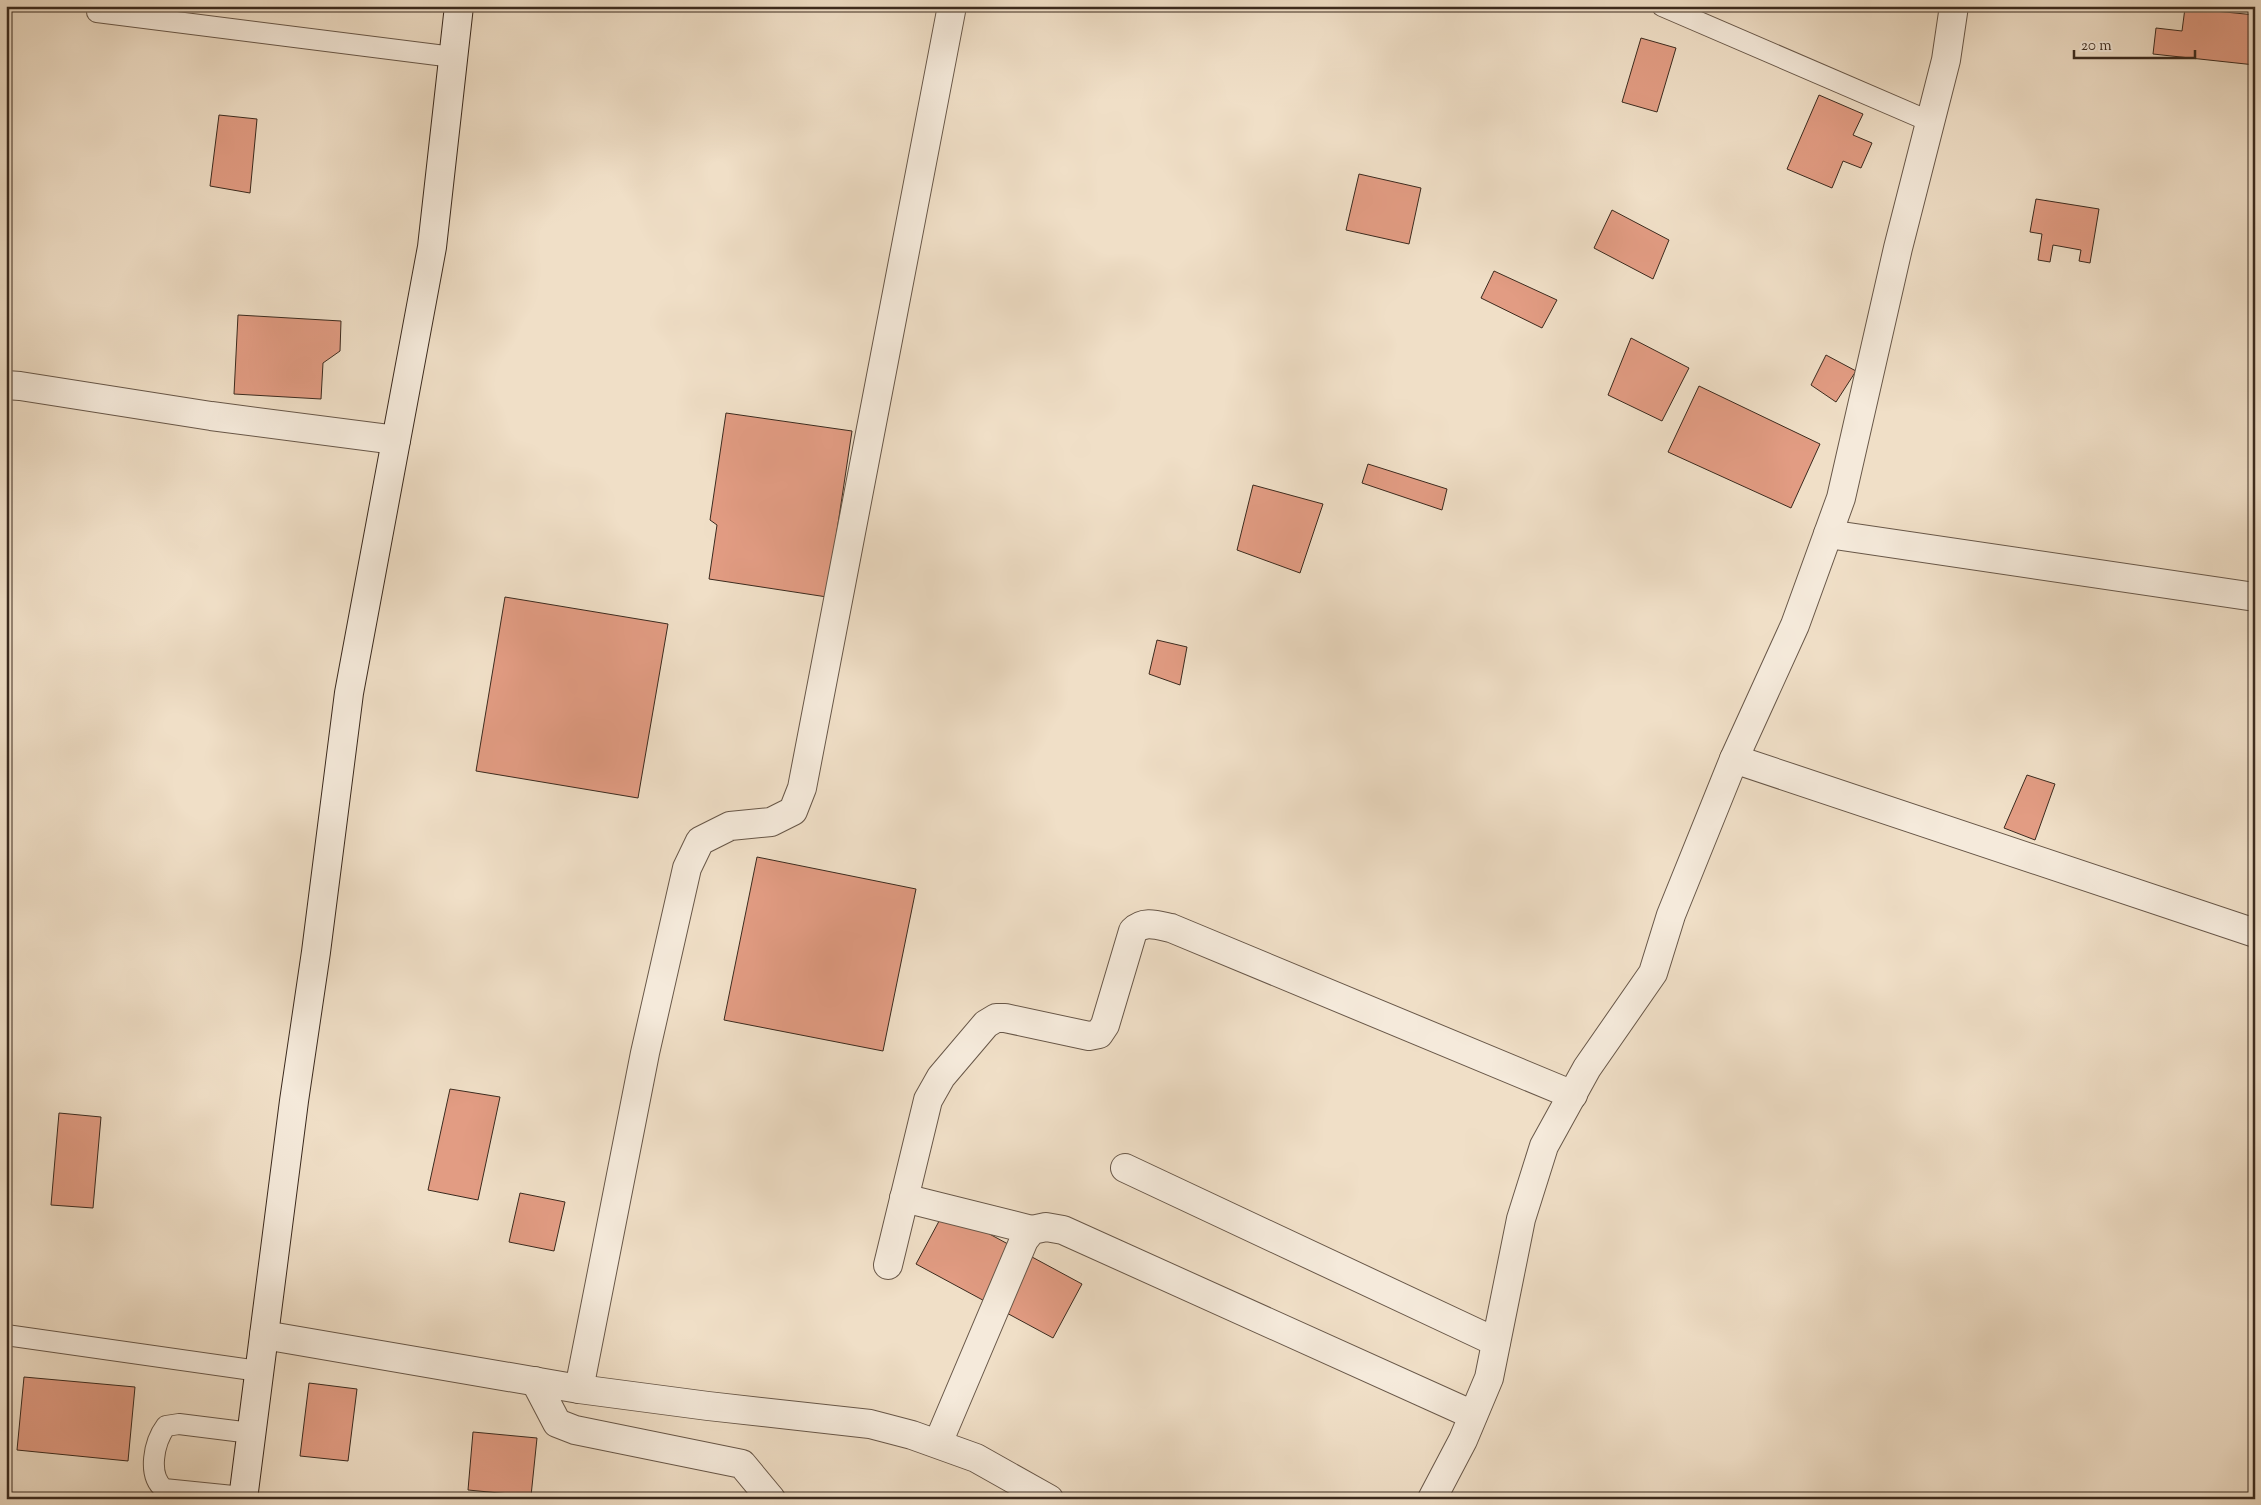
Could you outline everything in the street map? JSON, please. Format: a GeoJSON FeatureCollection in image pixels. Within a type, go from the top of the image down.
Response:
{"type":"FeatureCollection","features":[{"type":"Feature","properties":{"kind":"street"},"geometry":{"type":"LineString","coordinates":[[243,1498],[294,1101],[316,952],[350,693],[432,247],[459,6]]}},
{"type":"Feature","properties":{"kind":"street"},"geometry":{"type":"LineString","coordinates":[[579,1389],[645,1053],[687,868],[700,842],[730,826],[771,822],[793,811],[802,788],[952,6]]}},
{"type":"Feature","properties":{"kind":"street"},"geometry":{"type":"LineString","coordinates":[[1432,1499],[1463,1440],[1489,1378],[1524,1210],[1544,1146],[1587,1068],[1653,973],[1671,915],[1734,759],[1795,625],[1841,498],[1898,248],[1946,60],[1954,6]]}},
{"type":"Feature","properties":{"kind":"street"},"geometry":{"type":"LineString","coordinates":[[6,385],[211,416],[396,440]]}},
{"type":"Feature","properties":{"kind":"street"},"geometry":{"type":"LineString","coordinates":[[1828,534],[2255,596]]}},
{"type":"Feature","properties":{"kind":"street"},"geometry":{"type":"LineString","coordinates":[[1734,759],[2255,933]]}},
{"type":"Feature","properties":{"kind":"street"},"geometry":{"type":"LineString","coordinates":[[888,1265],[928,1100],[941,1077],[986,1024],[996,1018],[1005,1018],[1089,1036],[1098,1034],[1105,1025],[1133,931],[1139,925],[1151,924],[1171,928],[1572,1095]]}},
{"type":"Feature","properties":{"kind":"street"},"geometry":{"type":"LineString","coordinates":[[1126,1168],[1496,1342]]}},
{"type":"Feature","properties":{"kind":"street"},"geometry":{"type":"LineString","coordinates":[[904,1198],[1032,1230],[1046,1228],[1063,1230],[1473,1415]]}},
{"type":"Feature","properties":{"kind":"street"},"geometry":{"type":"LineString","coordinates":[[938,1443],[1024,1240],[1032,1230]]}},
{"type":"Feature","properties":{"kind":"street"},"geometry":{"type":"LineString","coordinates":[[264,1335],[579,1389],[870,1424],[938,1443],[976,1458],[1049,1499]]}},
{"type":"Feature","properties":{"kind":"street"},"geometry":{"type":"LineString","coordinates":[[535,1380],[558,1423],[575,1430],[742,1464],[769,1494],[771,1499]]}},
{"type":"Feature","properties":{"kind":"lane"},"geometry":{"type":"LineString","coordinates":[[1662,6],[1931,122]]}},
{"type":"Feature","properties":{"kind":"lane"},"geometry":{"type":"LineString","coordinates":[[97,12],[453,57]]}},
{"type":"Feature","properties":{"kind":"lane"},"geometry":{"type":"LineString","coordinates":[[6,1335],[259,1372]]}},
{"type":"Feature","properties":{"kind":"lane"},"geometry":{"type":"LineString","coordinates":[[243,1498],[164,1489],[156,1483],[154,1469],[158,1437],[166,1426],[179,1424],[250,1433]]}},
{"type":"Feature","properties":{"kind":"building"},"geometry":{"type":"Polygon","coordinates":[[[2185,8],[2255,15],[2255,65],[2153,54],[2156,28],[2182,31],[2185,8]]]}},
{"type":"Feature","properties":{"kind":"building"},"geometry":{"type":"Polygon","coordinates":[[[1641,38],[1676,48],[1657,112],[1622,102],[1641,38]]]}},
{"type":"Feature","properties":{"kind":"building"},"geometry":{"type":"Polygon","coordinates":[[[1819,95],[1863,114],[1853,135],[1872,143],[1861,168],[1843,161],[1832,188],[1787,169],[1819,95]]]}},
{"type":"Feature","properties":{"kind":"building"},"geometry":{"type":"Polygon","coordinates":[[[219,115],[257,119],[250,193],[210,186],[219,115]]]}},
{"type":"Feature","properties":{"kind":"building"},"geometry":{"type":"Polygon","coordinates":[[[1359,174],[1421,188],[1409,244],[1346,230],[1359,174]]]}},
{"type":"Feature","properties":{"kind":"building"},"geometry":{"type":"Polygon","coordinates":[[[2036,199],[2099,209],[2090,263],[2079,261],[2081,250],[2053,245],[2050,262],[2038,260],[2042,234],[2030,232],[2036,199]]]}},
{"type":"Feature","properties":{"kind":"building"},"geometry":{"type":"Polygon","coordinates":[[[1612,210],[1669,240],[1653,279],[1594,248],[1612,210]]]}},
{"type":"Feature","properties":{"kind":"building"},"geometry":{"type":"Polygon","coordinates":[[[1494,271],[1557,300],[1542,328],[1481,298],[1494,271]]]}},
{"type":"Feature","properties":{"kind":"building"},"geometry":{"type":"Polygon","coordinates":[[[238,315],[341,321],[340,351],[323,363],[321,399],[234,394],[238,315]]]}},
{"type":"Feature","properties":{"kind":"building"},"geometry":{"type":"Polygon","coordinates":[[[1631,338],[1689,368],[1662,421],[1608,395],[1631,338]]]}},
{"type":"Feature","properties":{"kind":"building"},"geometry":{"type":"Polygon","coordinates":[[[1826,355],[1856,371],[1836,402],[1811,385],[1826,355]]]}},
{"type":"Feature","properties":{"kind":"building"},"geometry":{"type":"Polygon","coordinates":[[[1699,386],[1820,444],[1791,508],[1668,452],[1699,386]]]}},
{"type":"Feature","properties":{"kind":"building"},"geometry":{"type":"Polygon","coordinates":[[[726,413],[852,431],[827,597],[709,579],[717,525],[710,520],[726,413]]]}},
{"type":"Feature","properties":{"kind":"building"},"geometry":{"type":"Polygon","coordinates":[[[1368,464],[1447,489],[1442,510],[1362,483],[1368,464]]]}},
{"type":"Feature","properties":{"kind":"building"},"geometry":{"type":"Polygon","coordinates":[[[1253,485],[1323,504],[1300,573],[1237,550],[1253,485]]]}},
{"type":"Feature","properties":{"kind":"building"},"geometry":{"type":"Polygon","coordinates":[[[505,597],[668,624],[638,798],[476,771],[505,597]]]}},
{"type":"Feature","properties":{"kind":"building"},"geometry":{"type":"Polygon","coordinates":[[[1157,640],[1187,647],[1180,685],[1149,674],[1157,640]]]}},
{"type":"Feature","properties":{"kind":"building"},"geometry":{"type":"Polygon","coordinates":[[[2027,775],[2055,784],[2035,840],[2004,828],[2027,775]]]}},
{"type":"Feature","properties":{"kind":"building"},"geometry":{"type":"Polygon","coordinates":[[[757,857],[916,889],[883,1051],[724,1020],[757,857]]]}},
{"type":"Feature","properties":{"kind":"building"},"geometry":{"type":"Polygon","coordinates":[[[450,1089],[500,1097],[478,1200],[428,1190],[450,1089]]]}},
{"type":"Feature","properties":{"kind":"building"},"geometry":{"type":"Polygon","coordinates":[[[59,1113],[101,1117],[93,1208],[51,1205],[59,1113]]]}},
{"type":"Feature","properties":{"kind":"building"},"geometry":{"type":"Polygon","coordinates":[[[520,1193],[565,1202],[554,1251],[509,1242],[520,1193]]]}},
{"type":"Feature","properties":{"kind":"building"},"geometry":{"type":"Polygon","coordinates":[[[945,1210],[1082,1284],[1053,1338],[916,1264],[945,1210]]]}},
{"type":"Feature","properties":{"kind":"building"},"geometry":{"type":"Polygon","coordinates":[[[24,1377],[135,1387],[128,1461],[17,1450],[24,1377]]]}},
{"type":"Feature","properties":{"kind":"building"},"geometry":{"type":"Polygon","coordinates":[[[309,1383],[357,1389],[348,1461],[300,1456],[309,1383]]]}},
{"type":"Feature","properties":{"kind":"building"},"geometry":{"type":"Polygon","coordinates":[[[473,1432],[537,1438],[531,1496],[468,1490],[473,1432]]]}}]}
